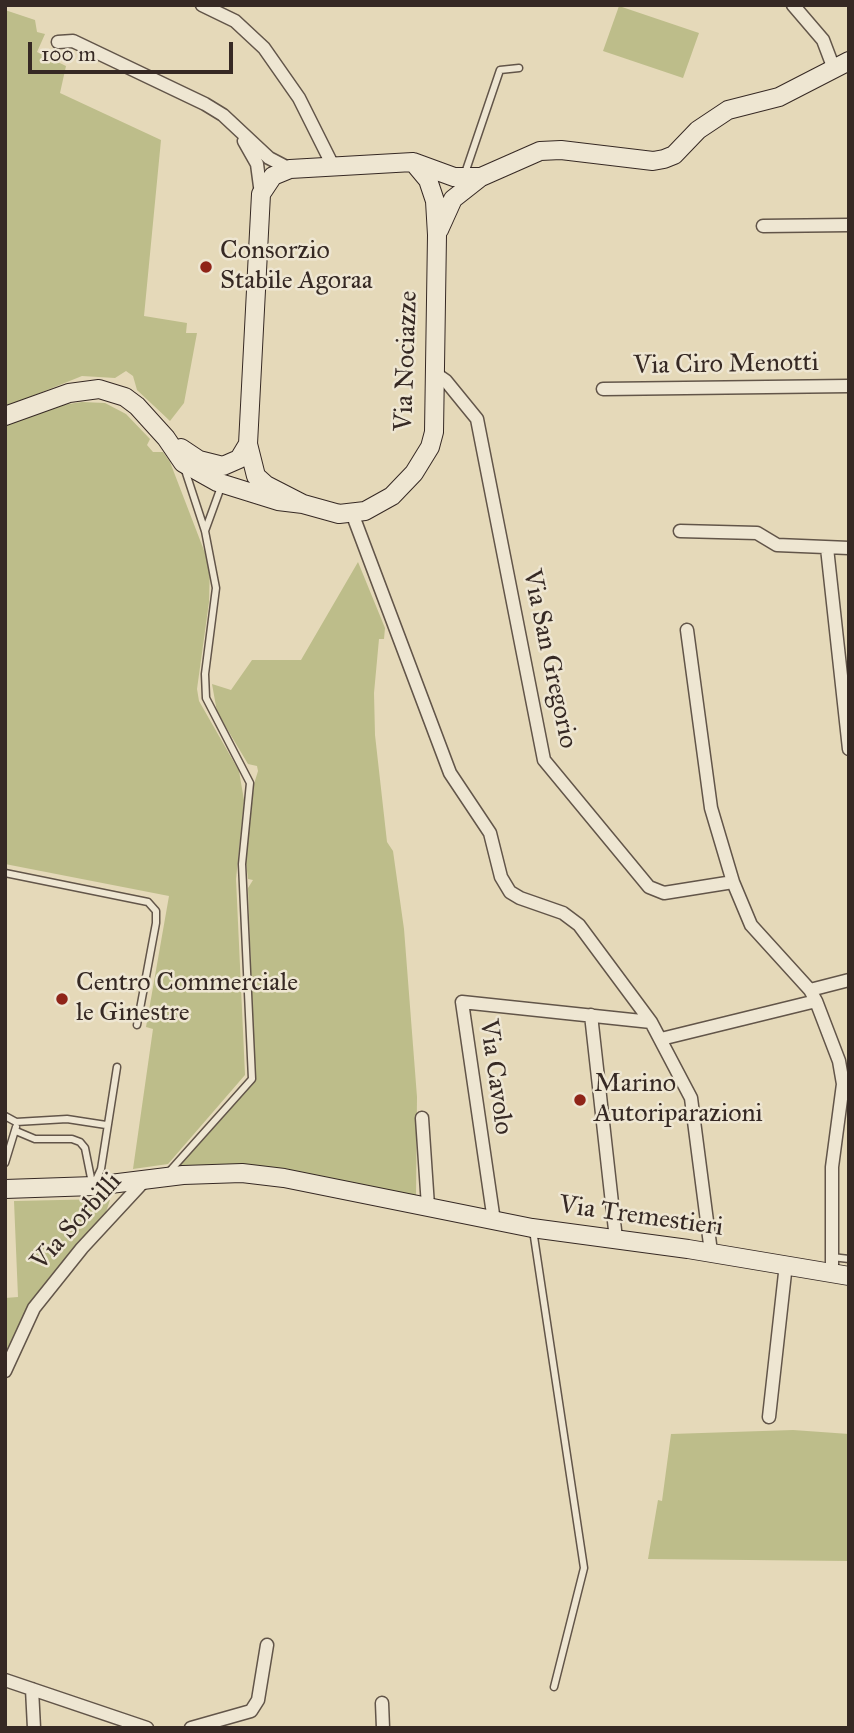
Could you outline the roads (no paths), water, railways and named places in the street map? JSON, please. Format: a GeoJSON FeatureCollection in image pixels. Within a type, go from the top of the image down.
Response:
{"type":"FeatureCollection","features":[{"type":"Feature","properties":{"kind":"street"},"geometry":{"type":"LineString","coordinates":[[202,5],[235,21],[264,48],[299,98],[333,166]]}},
{"type":"Feature","properties":{"kind":"street"},"geometry":{"type":"LineString","coordinates":[[261,194],[273,176],[290,169],[413,162],[464,177],[540,151],[653,161],[664,159],[674,155],[698,130],[728,110],[779,97],[841,65],[824,40],[793,5]]}},
{"type":"Feature","properties":{"kind":"street"},"geometry":{"type":"LineString","coordinates":[[58,42],[73,41],[205,104],[269,158],[290,169]]}},
{"type":"Feature","properties":{"kind":"street"},"geometry":{"type":"LineString","coordinates":[[234,126],[257,164],[261,194],[248,444],[256,476],[266,485],[303,504]]}},
{"type":"Feature","properties":{"kind":"street","name":"Via Nociazze"},"geometry":{"type":"LineString","coordinates":[[5,416],[69,393],[99,389],[125,397],[166,438],[183,463],[223,484],[278,501],[303,504],[339,514],[365,511],[392,496],[414,473],[430,447],[434,432],[437,235],[431,188],[413,162]]}},
{"type":"Feature","properties":{"kind":"street"},"geometry":{"type":"LineString","coordinates":[[437,235],[464,177]]}},
{"type":"Feature","properties":{"kind":"street"},"geometry":{"type":"LineString","coordinates":[[763,226],[849,225]]}},
{"type":"Feature","properties":{"kind":"street","name":"Via San Gregorio"},"geometry":{"type":"LineString","coordinates":[[436,374],[477,419],[544,760],[649,887],[664,893],[733,882]]}},
{"type":"Feature","properties":{"kind":"street","name":"Via Ciro Menotti"},"geometry":{"type":"LineString","coordinates":[[603,389],[849,386]]}},
{"type":"Feature","properties":{"kind":"street"},"geometry":{"type":"LineString","coordinates":[[166,438],[199,460],[223,466],[239,459],[248,444]]}},
{"type":"Feature","properties":{"kind":"street"},"geometry":{"type":"LineString","coordinates":[[352,513],[450,774],[490,832],[501,877],[510,892],[563,913],[579,925],[651,1022],[691,1098],[711,1252]]}},
{"type":"Feature","properties":{"kind":"street"},"geometry":{"type":"LineString","coordinates":[[680,531],[757,533],[777,545],[849,548]]}},
{"type":"Feature","properties":{"kind":"street"},"geometry":{"type":"LineString","coordinates":[[827,548],[849,750]]}},
{"type":"Feature","properties":{"kind":"street"},"geometry":{"type":"LineString","coordinates":[[687,629],[711,808],[733,882],[751,925],[813,995],[839,1061],[843,1084],[832,1167],[837,1269]]}},
{"type":"Feature","properties":{"kind":"street"},"geometry":{"type":"LineString","coordinates":[[661,1040],[813,995],[849,981]]}},
{"type":"Feature","properties":{"kind":"street","name":"Via Cavolo"},"geometry":{"type":"LineString","coordinates":[[494,1222],[461,1002],[651,1022]]}},
{"type":"Feature","properties":{"kind":"street"},"geometry":{"type":"LineString","coordinates":[[591,1015],[616,1239]]}},
{"type":"Feature","properties":{"kind":"street"},"geometry":{"type":"LineString","coordinates":[[422,1118],[428,1206]]}},
{"type":"Feature","properties":{"kind":"street","name":"Via Tremestieri"},"geometry":{"type":"LineString","coordinates":[[5,1189],[94,1186],[164,1177],[231,1173],[274,1177],[428,1206],[494,1222],[837,1269]]}},
{"type":"Feature","properties":{"kind":"street","name":"Via Sorbilli"},"geometry":{"type":"LineString","coordinates":[[5,1371],[25,1323],[39,1300],[145,1180]]}},
{"type":"Feature","properties":{"kind":"street"},"geometry":{"type":"LineString","coordinates":[[769,1417],[786,1264]]}},
{"type":"Feature","properties":{"kind":"street"},"geometry":{"type":"LineString","coordinates":[[191,1728],[251,1711],[258,1700],[267,1645]]}},
{"type":"Feature","properties":{"kind":"street"},"geometry":{"type":"LineString","coordinates":[[5,1680],[147,1728]]}},
{"type":"Feature","properties":{"kind":"street"},"geometry":{"type":"LineString","coordinates":[[32,1689],[34,1728]]}},
{"type":"Feature","properties":{"kind":"street"},"geometry":{"type":"LineString","coordinates":[[382,1703],[383,1728]]}},
{"type":"Feature","properties":{"kind":"lane"},"geometry":{"type":"LineString","coordinates":[[464,177],[500,70],[519,68]]}},
{"type":"Feature","properties":{"kind":"lane"},"geometry":{"type":"LineString","coordinates":[[164,1177],[252,1079],[242,864],[250,783],[206,698],[205,674],[216,588],[205,531],[183,463]]}},
{"type":"Feature","properties":{"kind":"lane"},"geometry":{"type":"LineString","coordinates":[[205,531],[223,484]]}},
{"type":"Feature","properties":{"kind":"lane"},"geometry":{"type":"LineString","coordinates":[[5,873],[148,902],[156,911],[137,1025]]}},
{"type":"Feature","properties":{"kind":"lane"},"geometry":{"type":"LineString","coordinates":[[94,1186],[101,1169],[117,1067]]}},
{"type":"Feature","properties":{"kind":"lane"},"geometry":{"type":"LineString","coordinates":[[5,1116],[16,1122],[67,1119],[106,1125]]}},
{"type":"Feature","properties":{"kind":"lane"},"geometry":{"type":"LineString","coordinates":[[5,1163],[16,1131],[16,1122]]}},
{"type":"Feature","properties":{"kind":"lane"},"geometry":{"type":"LineString","coordinates":[[16,1131],[35,1139],[72,1139],[80,1142],[86,1148],[94,1186]]}},
{"type":"Feature","properties":{"kind":"lane"},"geometry":{"type":"LineString","coordinates":[[532,1228],[584,1568],[554,1687]]}},
{"type":"Feature","properties":{"kind":"lane"},"geometry":{"type":"LineString","coordinates":[[837,1269],[849,1259]]}},
{"type":"Feature","properties":{"kind":"place","name":"Consorzio Stabile Agoraa"},"geometry":{"type":"Point","coordinates":[206,267]}},
{"type":"Feature","properties":{"kind":"place","name":"Centro Commerciale le Ginestre"},"geometry":{"type":"Point","coordinates":[62,999]}},
{"type":"Feature","properties":{"kind":"place","name":"Marino Autoriparazioni"},"geometry":{"type":"Point","coordinates":[580,1100]}}]}
